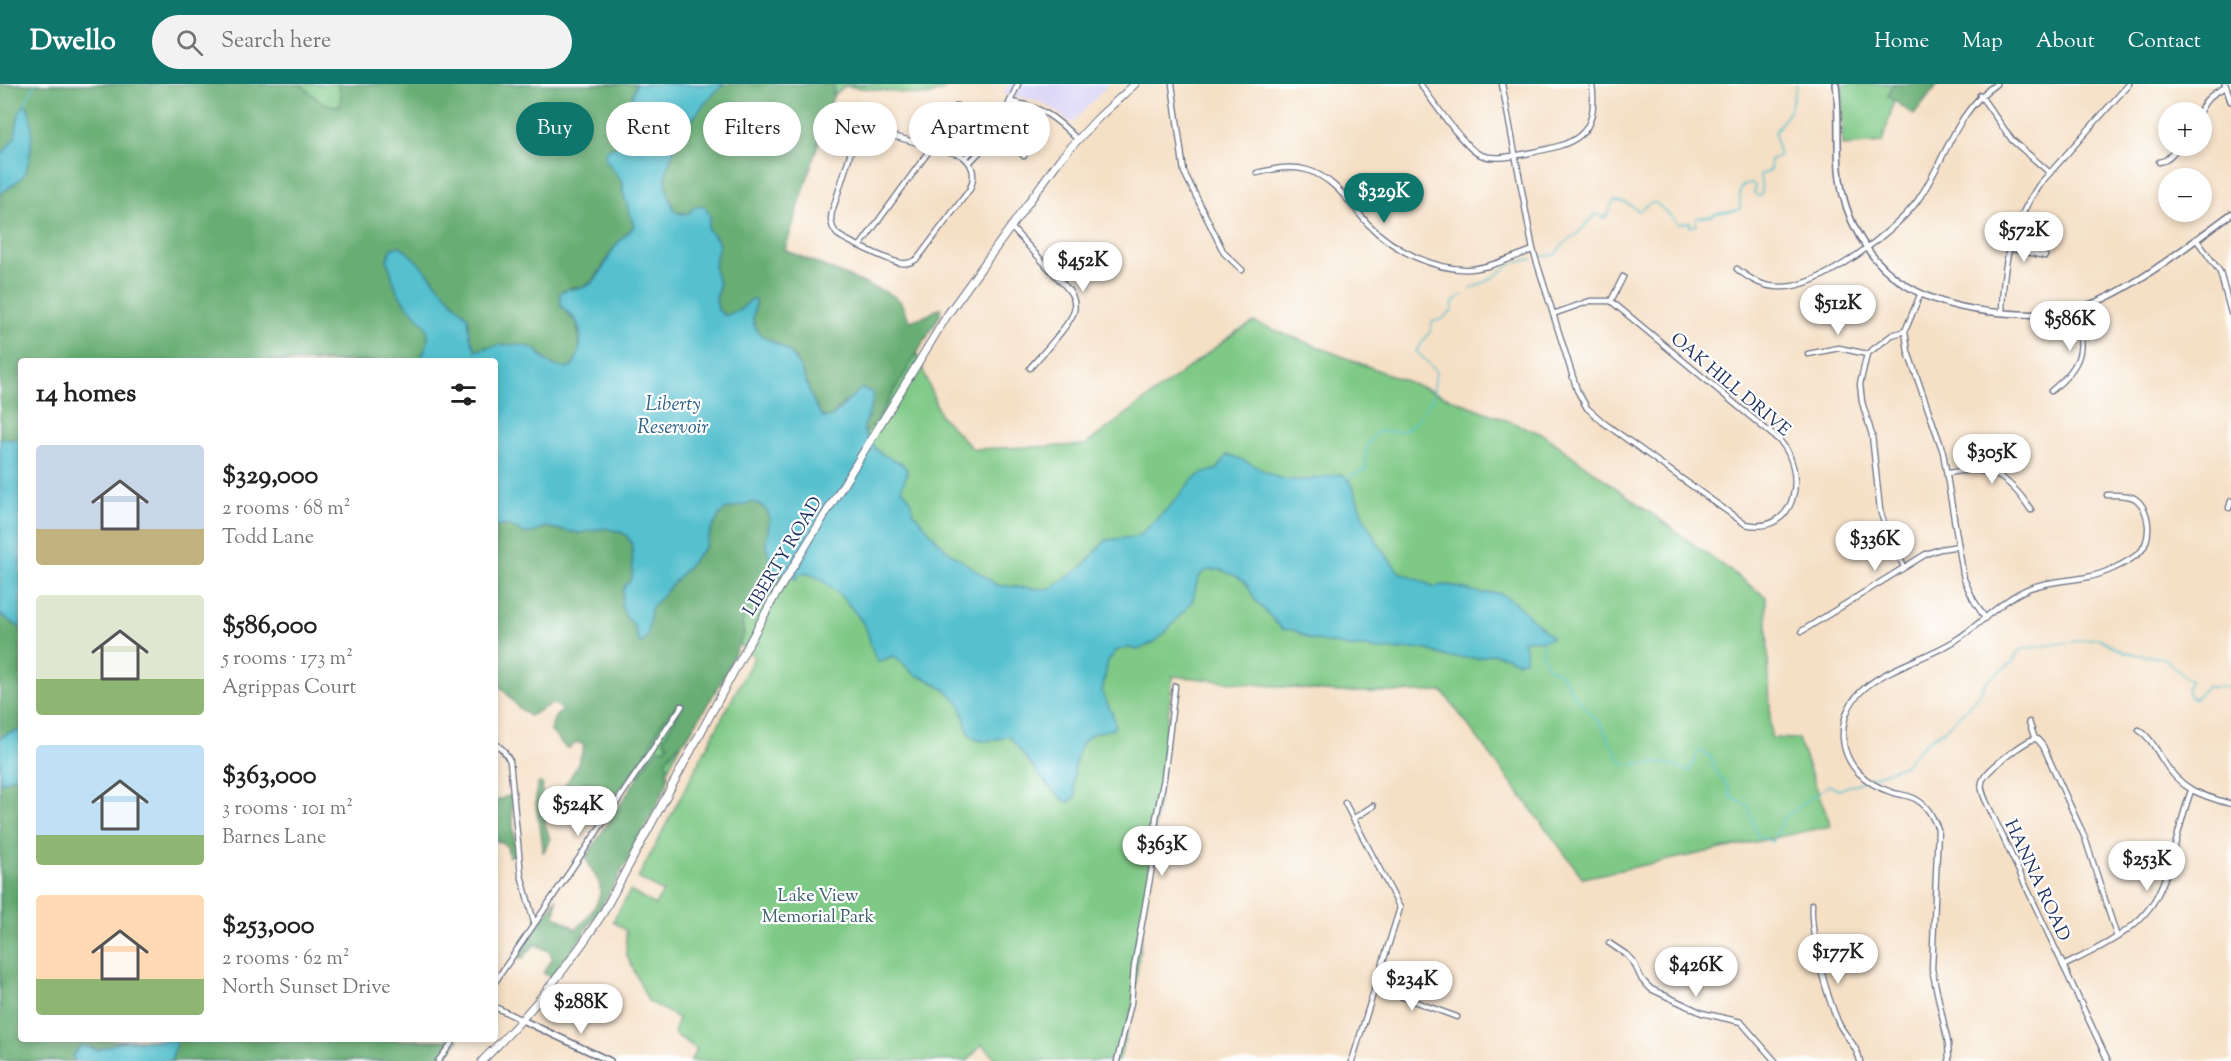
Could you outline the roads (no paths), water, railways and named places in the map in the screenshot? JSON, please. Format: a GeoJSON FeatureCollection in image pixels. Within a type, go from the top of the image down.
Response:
{"type":"FeatureCollection","features":[{"type":"Feature","properties":{"kind":"main road","name":"LIBERTY ROAD"},"geometry":{"type":"LineString","coordinates":[[482,1061],[522,1020],[577,953],[611,900],[772,600],[948,314],[1042,182],[1077,139],[1135,84]]}},
{"type":"Feature","properties":{"kind":"street"},"geometry":{"type":"LineString","coordinates":[[1013,102],[1018,84]]}},
{"type":"Feature","properties":{"kind":"street"},"geometry":{"type":"LineString","coordinates":[[1172,84],[1184,172],[1224,253],[1242,270]]}},
{"type":"Feature","properties":{"kind":"street"},"geometry":{"type":"LineString","coordinates":[[1420,84],[1475,152],[1492,157],[1564,145],[1578,137],[1592,118],[1594,100],[1592,84]]}},
{"type":"Feature","properties":{"kind":"street","name":"OAK HILL DRIVE"},"geometry":{"type":"LineString","coordinates":[[1502,84],[1533,250],[1577,390],[1593,414],[1745,524],[1760,526],[1782,517],[1791,504],[1794,484],[1788,449],[1611,301]]}},
{"type":"Feature","properties":{"kind":"street"},"geometry":{"type":"LineString","coordinates":[[1836,84],[1837,157],[1840,186],[1847,208],[1866,247],[1894,278],[1920,295],[1954,307],[2040,315],[2075,310],[2130,284],[2231,214]]}},
{"type":"Feature","properties":{"kind":"street"},"geometry":{"type":"LineString","coordinates":[[1737,269],[1759,284],[1784,288],[1820,276],[1887,233],[1907,214],[1919,198],[1963,117],[1980,95],[1996,84]]}},
{"type":"Feature","properties":{"kind":"street"},"geometry":{"type":"LineString","coordinates":[[2002,313],[2002,283],[2008,248],[2012,232],[2026,203],[2129,84]]}},
{"type":"Feature","properties":{"kind":"street"},"geometry":{"type":"LineString","coordinates":[[2205,102],[2225,85],[2231,101]]}},
{"type":"Feature","properties":{"kind":"street"},"geometry":{"type":"LineString","coordinates":[[1980,95],[2012,140],[2050,173]]}},
{"type":"Feature","properties":{"kind":"street"},"geometry":{"type":"LineString","coordinates":[[1050,114],[1077,139]]}},
{"type":"Feature","properties":{"kind":"street"},"geometry":{"type":"LineString","coordinates":[[909,141],[875,131],[863,134],[854,142],[831,219],[832,226],[839,236],[898,263],[909,263],[918,258],[970,189],[974,176],[968,160],[957,156]]}},
{"type":"Feature","properties":{"kind":"street"},"geometry":{"type":"LineString","coordinates":[[860,246],[925,156]]}},
{"type":"Feature","properties":{"kind":"street"},"geometry":{"type":"LineString","coordinates":[[968,160],[972,156]]}},
{"type":"Feature","properties":{"kind":"street"},"geometry":{"type":"LineString","coordinates":[[2159,162],[2170,156]]}},
{"type":"Feature","properties":{"kind":"street"},"geometry":{"type":"LineString","coordinates":[[1257,173],[1290,168],[1306,170],[1321,176],[1335,186],[1368,224],[1387,241],[1442,266],[1473,269],[1533,250]]}},
{"type":"Feature","properties":{"kind":"street"},"geometry":{"type":"LineString","coordinates":[[1010,226],[1072,294],[1074,304],[1070,320],[1030,368]]}},
{"type":"Feature","properties":{"kind":"street"},"geometry":{"type":"LineString","coordinates":[[2196,239],[2220,272],[2231,313]]}},
{"type":"Feature","properties":{"kind":"street"},"geometry":{"type":"LineString","coordinates":[[2008,248],[2045,256]]}},
{"type":"Feature","properties":{"kind":"street"},"geometry":{"type":"LineString","coordinates":[[1553,314],[1590,302],[1611,301],[1623,277]]}},
{"type":"Feature","properties":{"kind":"street"},"geometry":{"type":"LineString","coordinates":[[1920,295],[1905,331],[1908,352],[1936,428],[1948,473],[1964,579],[1972,599],[1985,618]]}},
{"type":"Feature","properties":{"kind":"street"},"geometry":{"type":"LineString","coordinates":[[2051,391],[2072,371],[2081,353],[2081,333],[2075,310]]}},
{"type":"Feature","properties":{"kind":"street"},"geometry":{"type":"LineString","coordinates":[[1904,567],[1880,510],[1872,435],[1862,402],[1860,384],[1867,354],[1892,335],[1905,331]]}},
{"type":"Feature","properties":{"kind":"street"},"geometry":{"type":"LineString","coordinates":[[1808,354],[1839,348],[1867,354]]}},
{"type":"Feature","properties":{"kind":"street"},"geometry":{"type":"LineString","coordinates":[[1948,473],[1973,470],[1998,475],[2018,491],[2031,510]]}},
{"type":"Feature","properties":{"kind":"street"},"geometry":{"type":"LineString","coordinates":[[1949,1061],[1948,1043],[1932,969],[1938,829],[1928,809],[1919,800],[1873,785],[1849,762],[1843,737],[1846,717],[1854,699],[1874,680],[1941,649],[2029,589],[2056,581],[2091,576],[2136,555],[2144,548],[2148,538],[2143,507],[2128,495],[2107,495]]}},
{"type":"Feature","properties":{"kind":"street"},"geometry":{"type":"LineString","coordinates":[[2229,508],[2231,501]]}},
{"type":"Feature","properties":{"kind":"street"},"geometry":{"type":"LineString","coordinates":[[1802,631],[1932,551],[1959,546]]}},
{"type":"Feature","properties":{"kind":"street"},"geometry":{"type":"LineString","coordinates":[[1117,1061],[1131,1003],[1134,967],[1152,867],[1155,818],[1164,778],[1175,686]]}},
{"type":"Feature","properties":{"kind":"street"},"geometry":{"type":"LineString","coordinates":[[498,976],[682,706]]}},
{"type":"Feature","properties":{"kind":"street"},"geometry":{"type":"LineString","coordinates":[[2030,722],[2035,739],[2043,746],[2085,838],[2117,937]]}},
{"type":"Feature","properties":{"kind":"street"},"geometry":{"type":"LineString","coordinates":[[2139,730],[2150,740],[2170,771],[2191,790],[2231,804]]}},
{"type":"Feature","properties":{"kind":"street","name":"HANNA ROAD"},"geometry":{"type":"LineString","coordinates":[[2035,739],[2025,743],[1994,768],[1983,778],[1982,786],[1994,818],[2108,1061]]}},
{"type":"Feature","properties":{"kind":"street"},"geometry":{"type":"LineString","coordinates":[[498,746],[510,761],[521,875],[534,922]]}},
{"type":"Feature","properties":{"kind":"street"},"geometry":{"type":"LineString","coordinates":[[2063,966],[2117,937],[2137,922],[2157,896],[2170,862],[2191,790]]}},
{"type":"Feature","properties":{"kind":"street"},"geometry":{"type":"LineString","coordinates":[[1345,803],[1400,908],[1352,1061]]}},
{"type":"Feature","properties":{"kind":"street"},"geometry":{"type":"LineString","coordinates":[[1353,819],[1373,806]]}},
{"type":"Feature","properties":{"kind":"street"},"geometry":{"type":"LineString","coordinates":[[1812,904],[1814,933],[1824,979],[1838,1020],[1857,1051],[1860,1061]]}},
{"type":"Feature","properties":{"kind":"street"},"geometry":{"type":"LineString","coordinates":[[1609,943],[1631,959],[1648,987],[1702,1013],[1732,1018],[1741,1022],[1775,1061]]}},
{"type":"Feature","properties":{"kind":"street"},"geometry":{"type":"LineString","coordinates":[[1375,987],[1457,1017]]}},
{"type":"Feature","properties":{"kind":"street"},"geometry":{"type":"LineString","coordinates":[[498,1008],[610,1061]]}},
{"type":"Feature","properties":{"kind":"street"},"geometry":{"type":"LineString","coordinates":[[438,1061],[452,1042]]}},
{"type":"Feature","properties":{"kind":"water","name":"Liberty Reservoir"},"geometry":{"type":"Polygon","coordinates":[[[636,84],[724,84],[706,102],[703,102],[691,122],[691,102],[631,102],[636,84]]]}},
{"type":"Feature","properties":{"kind":"water"},"geometry":{"type":"Polygon","coordinates":[[[25,104],[32,129],[28,162],[22,177],[0,194],[0,157],[15,137],[19,113],[25,104]]]}},
{"type":"Feature","properties":{"kind":"water","name":"Liberty Reservoir"},"geometry":{"type":"Polygon","coordinates":[[[606,150],[606,156],[672,156],[666,181],[675,212],[690,213],[693,208],[704,206],[710,216],[708,230],[719,244],[714,268],[719,285],[716,299],[718,310],[725,316],[740,310],[752,299],[755,300],[753,320],[755,327],[758,332],[792,355],[801,370],[814,403],[824,418],[832,417],[859,390],[864,389],[873,393],[873,400],[863,430],[877,450],[906,468],[907,473],[902,489],[909,497],[914,513],[948,551],[997,585],[1051,588],[1082,567],[1106,540],[1140,535],[1171,505],[1193,479],[1218,469],[1227,455],[1286,480],[1341,474],[1351,482],[1363,516],[1380,547],[1399,572],[1433,586],[1449,585],[1481,593],[1498,593],[1512,600],[1552,637],[1545,640],[1523,641],[1526,652],[1525,660],[1516,662],[1493,654],[1478,658],[1447,657],[1425,649],[1378,650],[1348,647],[1310,639],[1294,630],[1282,629],[1255,600],[1246,583],[1221,570],[1210,570],[1202,573],[1198,579],[1192,602],[1164,634],[1138,650],[1128,648],[1117,650],[1108,661],[1102,692],[1114,718],[1115,726],[1113,729],[1092,734],[1082,744],[1075,766],[1076,795],[1070,802],[1056,793],[1010,737],[986,741],[973,738],[968,731],[961,708],[949,693],[931,681],[914,674],[893,656],[878,662],[867,631],[860,620],[846,601],[827,584],[807,574],[799,574],[796,579],[779,573],[771,567],[766,543],[770,518],[762,506],[753,502],[727,509],[720,514],[705,547],[651,608],[648,634],[642,643],[639,642],[634,625],[626,617],[621,605],[624,587],[630,581],[633,573],[632,545],[628,537],[621,532],[604,528],[580,533],[545,527],[533,533],[524,533],[508,525],[498,527],[498,358],[421,358],[426,348],[427,330],[424,323],[404,302],[398,292],[387,260],[392,248],[400,246],[418,262],[468,317],[470,336],[476,351],[498,346],[529,347],[539,352],[545,360],[552,364],[564,368],[572,367],[579,350],[581,337],[574,318],[561,306],[560,293],[584,288],[597,278],[618,243],[634,226],[623,192],[623,183],[605,159],[606,150]]]}},
{"type":"Feature","properties":{"kind":"water"},"geometry":{"type":"Polygon","coordinates":[[[0,439],[18,440],[18,626],[0,614],[0,439]]]}},
{"type":"Feature","properties":{"kind":"water"},"geometry":{"type":"Polygon","coordinates":[[[18,731],[18,775],[0,783],[0,739],[6,734],[18,731]]]}},
{"type":"Feature","properties":{"kind":"water"},"geometry":{"type":"Polygon","coordinates":[[[120,1042],[176,1042],[171,1061],[74,1061],[73,1055],[81,1045],[98,1050],[120,1042]]]}},
{"type":"Feature","properties":{"kind":"waterway"},"geometry":{"type":"LineString","coordinates":[[25,104],[35,84]]}},
{"type":"Feature","properties":{"kind":"waterway"},"geometry":{"type":"LineString","coordinates":[[1539,257],[1555,255],[1563,244],[1577,234],[1596,214],[1605,218],[1614,201],[1625,202],[1639,211],[1650,203],[1656,203],[1679,224],[1690,222],[1690,227],[1696,225],[1696,218],[1740,209],[1740,189],[1745,184],[1752,183],[1755,186],[1754,193],[1759,197],[1762,193],[1760,175],[1770,171],[1770,159],[1779,157],[1775,132],[1790,110],[1797,84]]}},
{"type":"Feature","properties":{"kind":"waterway"},"geometry":{"type":"LineString","coordinates":[[1471,289],[1513,263],[1532,259]]}},
{"type":"Feature","properties":{"kind":"waterway"},"geometry":{"type":"LineString","coordinates":[[1424,411],[1433,397],[1436,371],[1416,351],[1430,332],[1432,322],[1442,319],[1452,311],[1453,302],[1463,295]]}},
{"type":"Feature","properties":{"kind":"waterway"},"geometry":{"type":"LineString","coordinates":[[1347,478],[1366,469],[1367,449],[1370,440],[1377,432],[1406,430],[1421,415]]}},
{"type":"Feature","properties":{"kind":"waterway"},"geometry":{"type":"LineString","coordinates":[[1868,779],[1904,765],[1927,741],[1944,730],[1965,710],[1987,681],[2013,662],[2018,651],[2028,648],[2099,638],[2125,653],[2164,658],[2190,681],[2187,689],[2190,697],[2196,698],[2206,687],[2231,685]]}},
{"type":"Feature","properties":{"kind":"waterway"},"geometry":{"type":"LineString","coordinates":[[1543,641],[1542,654],[1547,666],[1563,676],[1572,693],[1602,726],[1619,759],[1625,764],[1664,763],[1690,771],[1697,753],[1700,751],[1711,757],[1716,772],[1727,785],[1731,797],[1748,806],[1757,836],[1773,842],[1784,818],[1829,785],[1838,790],[1864,781]]}},
{"type":"Feature","properties":{"kind":"park label","name":"Lake View Memorial Park"},"geometry":{"type":"Point","coordinates":[818,905]}}]}
